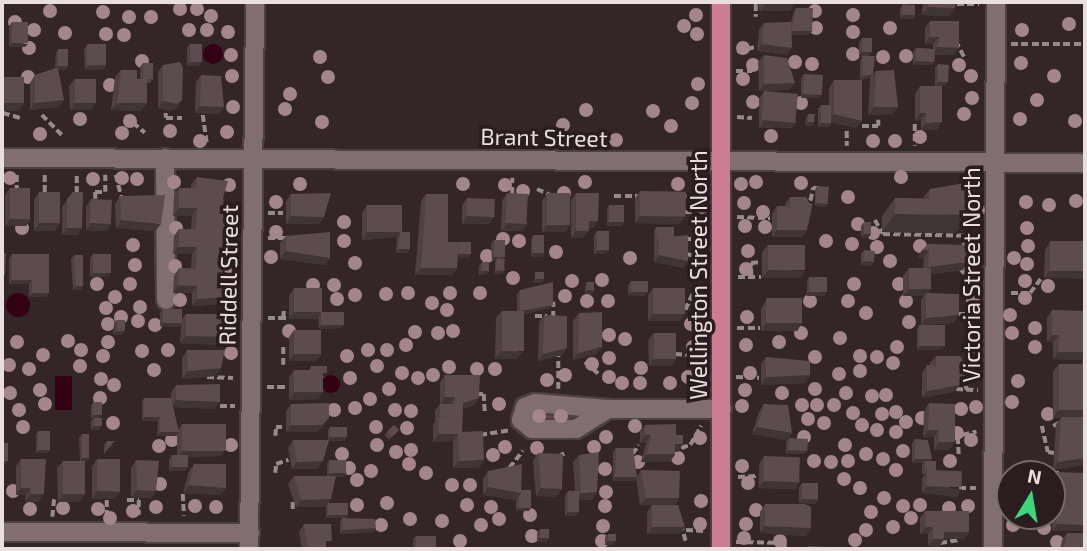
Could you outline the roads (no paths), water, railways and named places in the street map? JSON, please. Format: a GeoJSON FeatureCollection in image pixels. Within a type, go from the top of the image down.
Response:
{"type":"FeatureCollection","features":[{"type":"Feature","properties":{"kind":"main road","name":"Wellington Street North"},"geometry":{"type":"LineString","coordinates":[[721,2],[722,409],[728,546]]}},
{"type":"Feature","properties":{"kind":"street","name":"Riddell Street"},"geometry":{"type":"LineString","coordinates":[[249,541],[255,2]]}},
{"type":"Feature","properties":{"kind":"street","name":"Victoria Street North"},"geometry":{"type":"LineString","coordinates":[[989,3],[996,163],[993,549]]}},
{"type":"Feature","properties":{"kind":"street","name":"Brant Street"},"geometry":{"type":"LineString","coordinates":[[2,158],[1085,163]]}},
{"type":"Feature","properties":{"kind":"street"},"geometry":{"type":"LineString","coordinates":[[165,158],[166,300]]}},
{"type":"Feature","properties":{"kind":"street"},"geometry":{"type":"LineString","coordinates":[[608,409],[722,409]]}},
{"type":"Feature","properties":{"kind":"street"},"geometry":{"type":"LineString","coordinates":[[2,532],[145,534],[249,541]]}}]}
